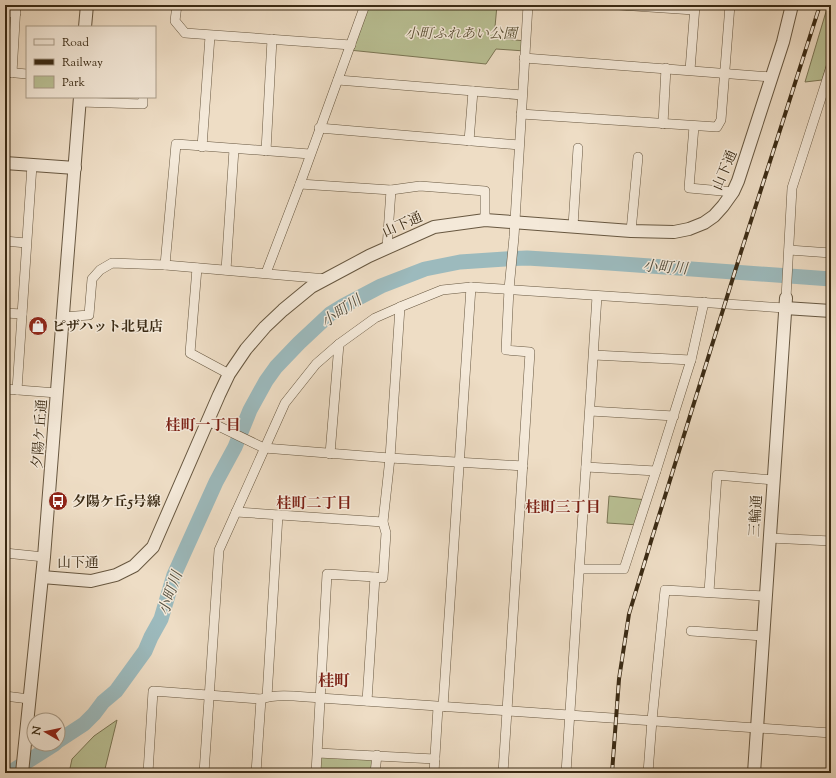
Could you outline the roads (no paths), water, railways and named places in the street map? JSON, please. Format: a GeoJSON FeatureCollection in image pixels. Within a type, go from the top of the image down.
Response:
{"type":"FeatureCollection","features":[{"type":"Feature","properties":{"kind":"street"},"geometry":{"type":"LineString","coordinates":[[85,26],[87,5]]}},
{"type":"Feature","properties":{"kind":"street"},"geometry":{"type":"LineString","coordinates":[[177,5],[175,21],[185,33],[210,36],[272,38],[351,45]]}},
{"type":"Feature","properties":{"kind":"street"},"geometry":{"type":"LineString","coordinates":[[266,273],[365,5]]}},
{"type":"Feature","properties":{"kind":"street"},"geometry":{"type":"LineString","coordinates":[[502,773],[530,352],[506,350],[528,5]]}},
{"type":"Feature","properties":{"kind":"street"},"geometry":{"type":"LineString","coordinates":[[619,5],[695,8],[690,70]]}},
{"type":"Feature","properties":{"kind":"street"},"geometry":{"type":"LineString","coordinates":[[521,114],[694,126],[717,126],[721,120],[730,5]]}},
{"type":"Feature","properties":{"kind":"street","name":"山下通"},"geometry":{"type":"LineString","coordinates":[[42,577],[90,580],[116,575],[134,566],[154,547],[229,374],[246,349],[265,327],[311,287],[387,248],[434,227],[485,220],[631,231],[674,232],[689,229],[704,223],[714,216],[733,192],[744,165],[783,42],[792,5]]}},
{"type":"Feature","properties":{"kind":"street"},"geometry":{"type":"LineString","coordinates":[[5,12],[16,9],[9,73],[26,74]]}},
{"type":"Feature","properties":{"kind":"street"},"geometry":{"type":"LineString","coordinates":[[202,147],[210,36]]}},
{"type":"Feature","properties":{"kind":"street"},"geometry":{"type":"LineString","coordinates":[[266,151],[272,38]]}},
{"type":"Feature","properties":{"kind":"street"},"geometry":{"type":"LineString","coordinates":[[524,58],[771,77]]}},
{"type":"Feature","properties":{"kind":"street"},"geometry":{"type":"LineString","coordinates":[[785,302],[792,188],[831,67]]}},
{"type":"Feature","properties":{"kind":"street"},"geometry":{"type":"LineString","coordinates":[[663,124],[666,68]]}},
{"type":"Feature","properties":{"kind":"street"},"geometry":{"type":"LineString","coordinates":[[338,80],[522,95]]}},
{"type":"Feature","properties":{"kind":"street"},"geometry":{"type":"LineString","coordinates":[[469,141],[473,91]]}},
{"type":"Feature","properties":{"kind":"street"},"geometry":{"type":"LineString","coordinates":[[80,100],[143,104],[143,98]]}},
{"type":"Feature","properties":{"kind":"street","name":"夕陽ケ丘通"},"geometry":{"type":"LineString","coordinates":[[22,773],[44,557],[80,100]]}},
{"type":"Feature","properties":{"kind":"street"},"geometry":{"type":"LineString","coordinates":[[694,126],[689,188],[733,192]]}},
{"type":"Feature","properties":{"kind":"street"},"geometry":{"type":"LineString","coordinates":[[319,128],[519,146]]}},
{"type":"Feature","properties":{"kind":"street"},"geometry":{"type":"LineString","coordinates":[[165,265],[176,144],[310,154]]}},
{"type":"Feature","properties":{"kind":"street"},"geometry":{"type":"LineString","coordinates":[[573,226],[578,148]]}},
{"type":"Feature","properties":{"kind":"street"},"geometry":{"type":"LineString","coordinates":[[226,270],[234,149]]}},
{"type":"Feature","properties":{"kind":"street"},"geometry":{"type":"LineString","coordinates":[[631,231],[638,157]]}},
{"type":"Feature","properties":{"kind":"street"},"geometry":{"type":"LineString","coordinates":[[5,163],[75,168]]}},
{"type":"Feature","properties":{"kind":"street"},"geometry":{"type":"LineString","coordinates":[[17,390],[32,165]]}},
{"type":"Feature","properties":{"kind":"street"},"geometry":{"type":"LineString","coordinates":[[300,184],[391,190],[420,186],[485,191],[485,220]]}},
{"type":"Feature","properties":{"kind":"street"},"geometry":{"type":"LineString","coordinates":[[387,248],[391,190]]}},
{"type":"Feature","properties":{"kind":"street"},"geometry":{"type":"LineString","coordinates":[[5,241],[26,243]]}},
{"type":"Feature","properties":{"kind":"street"},"geometry":{"type":"LineString","coordinates":[[789,252],[831,252]]}},
{"type":"Feature","properties":{"kind":"street"},"geometry":{"type":"LineString","coordinates":[[63,317],[88,315],[92,279],[100,270],[112,263],[165,265],[327,279]]}},
{"type":"Feature","properties":{"kind":"street"},"geometry":{"type":"LineString","coordinates":[[197,268],[190,353],[229,374]]}},
{"type":"Feature","properties":{"kind":"street"},"geometry":{"type":"LineString","coordinates":[[204,773],[219,550],[236,512],[260,446],[285,403],[316,364],[339,344],[375,318],[400,307],[442,290],[471,287],[704,302],[785,302],[831,311]]}},
{"type":"Feature","properties":{"kind":"street"},"geometry":{"type":"LineString","coordinates":[[434,773],[434,759],[441,707],[471,287]]}},
{"type":"Feature","properties":{"kind":"street"},"geometry":{"type":"LineString","coordinates":[[566,773],[598,296]]}},
{"type":"Feature","properties":{"kind":"street"},"geometry":{"type":"LineString","coordinates":[[580,569],[624,569],[691,360],[704,302]]}},
{"type":"Feature","properties":{"kind":"street","name":"三輪通"},"geometry":{"type":"LineString","coordinates":[[754,773],[785,302]]}},
{"type":"Feature","properties":{"kind":"street"},"geometry":{"type":"LineString","coordinates":[[316,773],[327,574],[383,578],[386,533],[383,522],[390,458],[400,307]]}},
{"type":"Feature","properties":{"kind":"street"},"geometry":{"type":"LineString","coordinates":[[5,313],[22,314]]}},
{"type":"Feature","properties":{"kind":"street"},"geometry":{"type":"LineString","coordinates":[[330,454],[339,344]]}},
{"type":"Feature","properties":{"kind":"street"},"geometry":{"type":"LineString","coordinates":[[594,355],[691,360]]}},
{"type":"Feature","properties":{"kind":"street"},"geometry":{"type":"LineString","coordinates":[[5,389],[57,393]]}},
{"type":"Feature","properties":{"kind":"street"},"geometry":{"type":"LineString","coordinates":[[590,411],[674,416]]}},
{"type":"Feature","properties":{"kind":"street"},"geometry":{"type":"LineString","coordinates":[[208,421],[260,446],[330,454],[523,466]]}},
{"type":"Feature","properties":{"kind":"street"},"geometry":{"type":"LineString","coordinates":[[586,467],[656,471]]}},
{"type":"Feature","properties":{"kind":"street"},"geometry":{"type":"LineString","coordinates":[[709,592],[717,476],[773,480]]}},
{"type":"Feature","properties":{"kind":"street"},"geometry":{"type":"LineString","coordinates":[[236,512],[383,522]]}},
{"type":"Feature","properties":{"kind":"street"},"geometry":{"type":"LineString","coordinates":[[256,773],[264,698],[278,516]]}},
{"type":"Feature","properties":{"kind":"street"},"geometry":{"type":"LineString","coordinates":[[769,538],[831,541]]}},
{"type":"Feature","properties":{"kind":"street"},"geometry":{"type":"LineString","coordinates":[[5,553],[44,557]]}},
{"type":"Feature","properties":{"kind":"street"},"geometry":{"type":"LineString","coordinates":[[367,701],[376,577]]}},
{"type":"Feature","properties":{"kind":"street"},"geometry":{"type":"LineString","coordinates":[[648,773],[665,590],[765,596]]}},
{"type":"Feature","properties":{"kind":"street"},"geometry":{"type":"LineString","coordinates":[[691,632],[763,636]]}},
{"type":"Feature","properties":{"kind":"street"},"geometry":{"type":"LineString","coordinates":[[148,773],[153,691],[264,698],[289,696],[831,733]]}},
{"type":"Feature","properties":{"kind":"street"},"geometry":{"type":"LineString","coordinates":[[5,696],[30,699]]}},
{"type":"Feature","properties":{"kind":"street"},"geometry":{"type":"LineString","coordinates":[[318,752],[434,759]]}},
{"type":"Feature","properties":{"kind":"street"},"geometry":{"type":"LineString","coordinates":[[376,773],[377,755]]}},
{"type":"Feature","properties":{"kind":"waterway","name":"小町川"},"geometry":{"type":"LineString","coordinates":[[66,736],[84,724],[103,702],[116,691],[145,651],[161,619],[174,575],[216,482],[235,447],[250,410],[266,381],[276,367],[299,343],[330,314],[343,306],[381,286],[425,269],[460,262],[505,259],[527,258],[609,263],[831,279]]}},
{"type":"Feature","properties":{"kind":"waterway","name":"小町川"},"geometry":{"type":"LineString","coordinates":[[9,773],[42,752]]}},
{"type":"Feature","properties":{"kind":"railway"},"geometry":{"type":"LineString","coordinates":[[612,773],[619,679],[629,614],[741,252],[820,5]]}},
{"type":"Feature","properties":{"kind":"place","name":"ピザハット北見店"},"geometry":{"type":"Point","coordinates":[38,326]}},
{"type":"Feature","properties":{"kind":"place","name":"夕陽ケ丘5号線"},"geometry":{"type":"Point","coordinates":[58,501]}},
{"type":"Feature","properties":{"kind":"district","name":"桂町一丁目"},"geometry":{"type":"Point","coordinates":[203,425]}},
{"type":"Feature","properties":{"kind":"district","name":"桂町二丁目"},"geometry":{"type":"Point","coordinates":[314,503]}},
{"type":"Feature","properties":{"kind":"district","name":"桂町三丁目"},"geometry":{"type":"Point","coordinates":[563,507]}},
{"type":"Feature","properties":{"kind":"district","name":"桂町"},"geometry":{"type":"Point","coordinates":[334,680]}},
{"type":"Feature","properties":{"kind":"park label","name":"小町ふれあい公園"},"geometry":{"type":"Point","coordinates":[461,33]}}]}
